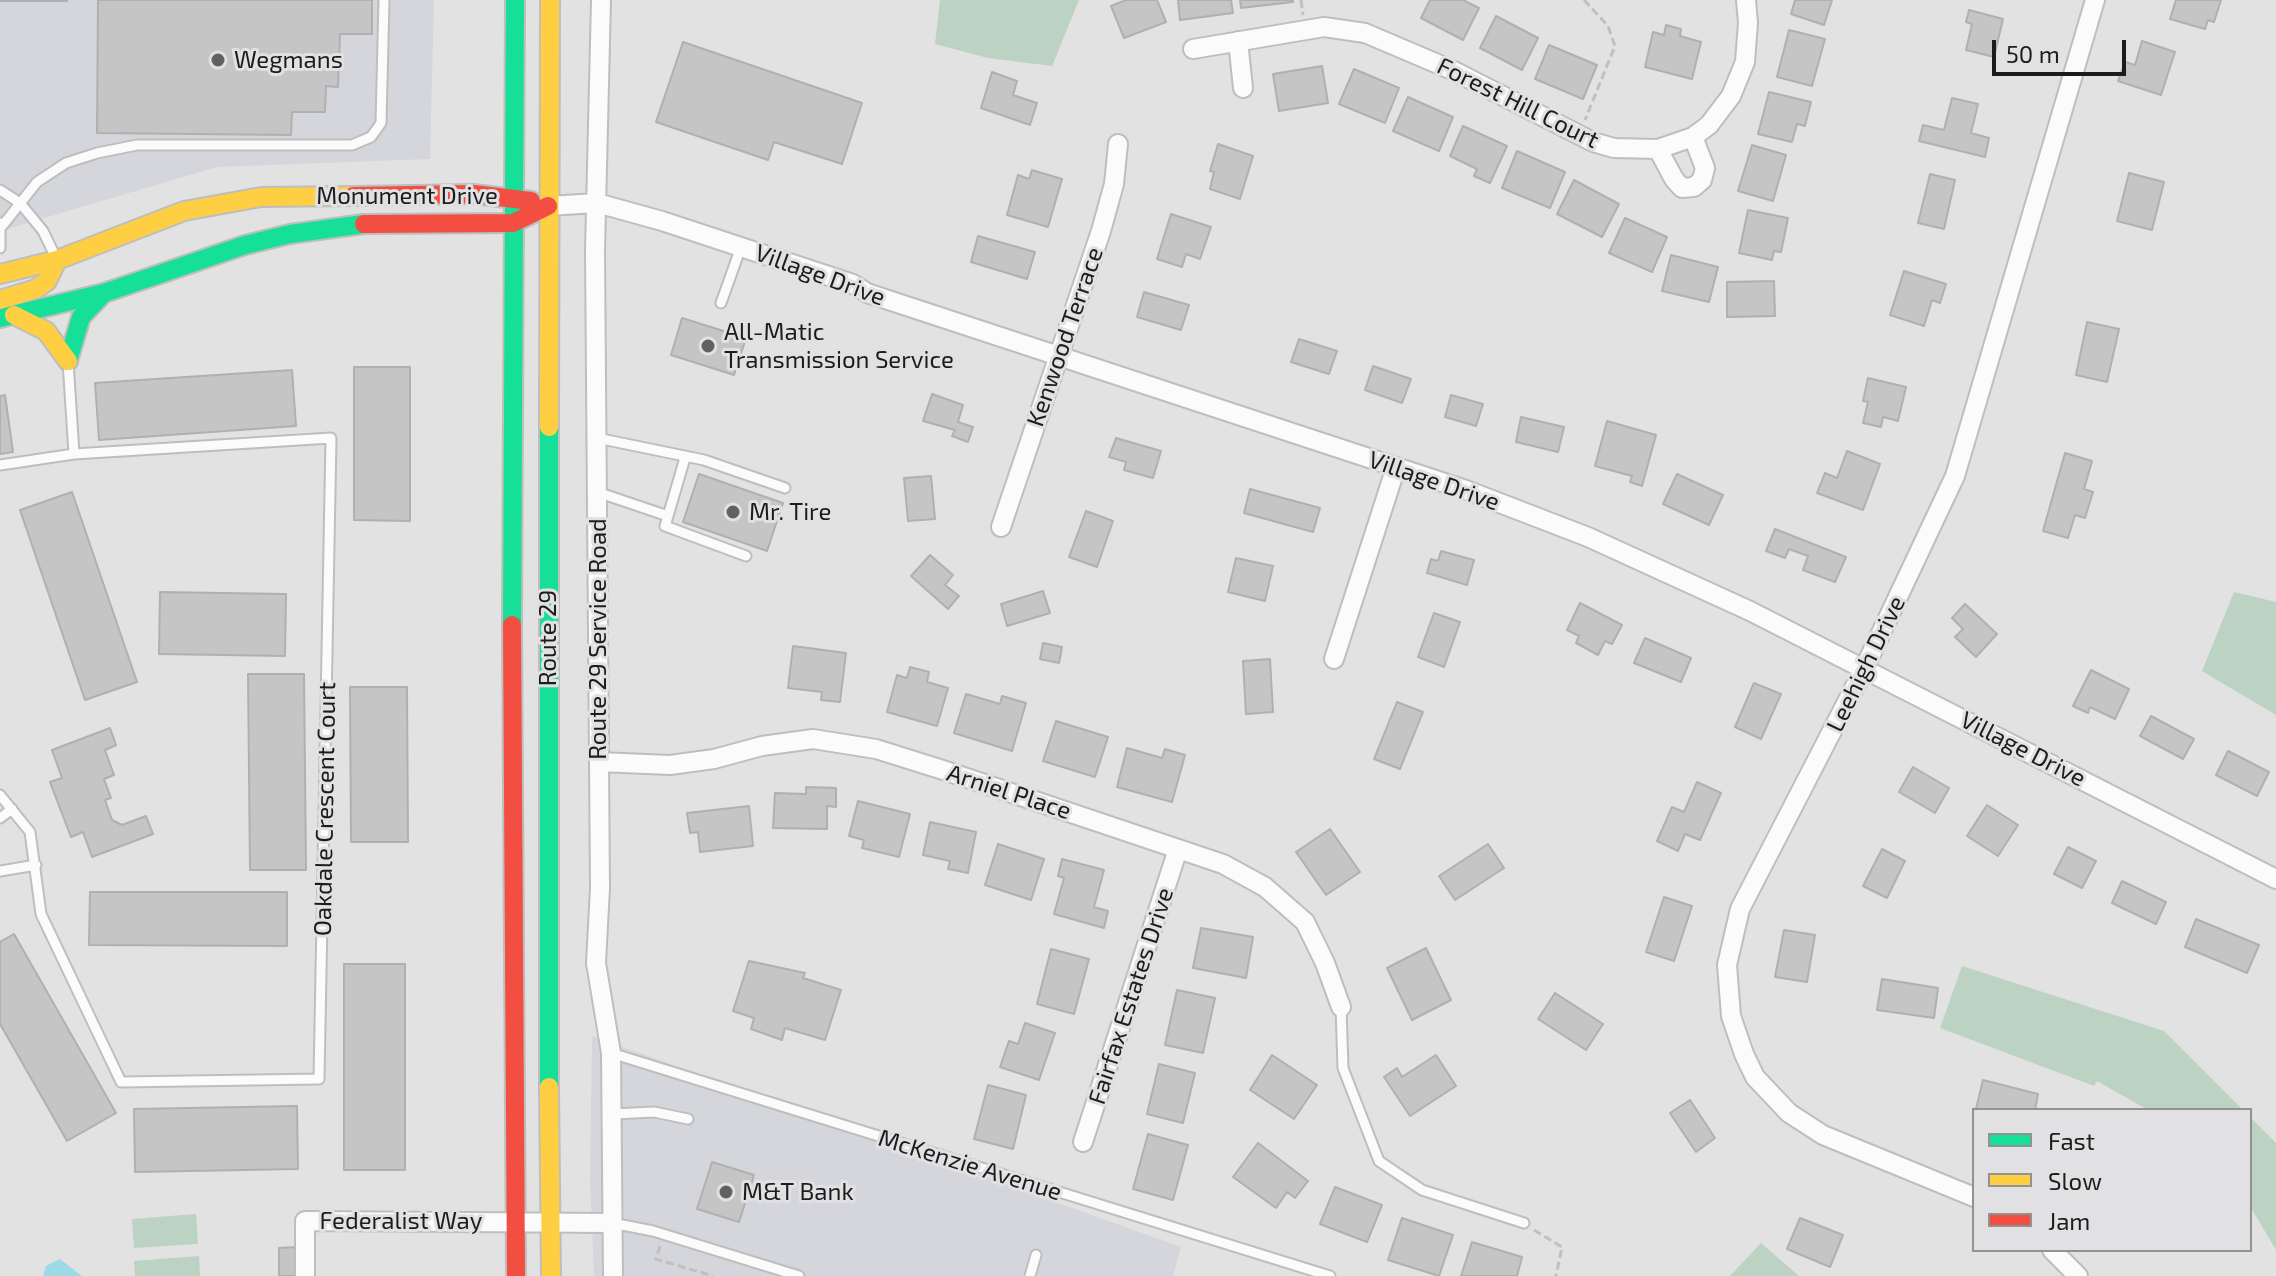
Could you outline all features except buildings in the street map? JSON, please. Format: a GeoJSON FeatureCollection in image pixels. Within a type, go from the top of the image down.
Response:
{"type":"FeatureCollection","features":[{"type":"Feature","properties":{"kind":"main road","name":"Route 29"},"geometry":{"type":"LineString","coordinates":[[515,0],[516,1276]]}},
{"type":"Feature","properties":{"kind":"main road","name":"Route 29"},"geometry":{"type":"LineString","coordinates":[[550,0],[548,986],[551,1276]]}},
{"type":"Feature","properties":{"kind":"main road","name":"Monument Drive"},"geometry":{"type":"LineString","coordinates":[[0,274],[57,260],[184,211],[261,197],[514,197],[548,206]]}},
{"type":"Feature","properties":{"kind":"main road","name":"Monument Drive"},"geometry":{"type":"LineString","coordinates":[[7,316],[104,293],[245,245],[290,234],[348,224],[513,223],[548,206]]}},
{"type":"Feature","properties":{"kind":"main road"},"geometry":{"type":"LineString","coordinates":[[0,300],[36,289],[47,281],[57,260]]}},
{"type":"Feature","properties":{"kind":"main road"},"geometry":{"type":"LineString","coordinates":[[68,361],[81,317],[104,293]]}},
{"type":"Feature","properties":{"kind":"main road"},"geometry":{"type":"LineString","coordinates":[[7,316],[46,331],[68,361]]}},
{"type":"Feature","properties":{"kind":"street","name":"Route 29 Service Road"},"geometry":{"type":"LineString","coordinates":[[601,0],[597,203],[599,762],[596,963],[611,1053],[613,1276]]}},
{"type":"Feature","properties":{"kind":"street","name":"Forest Hill Court"},"geometry":{"type":"LineString","coordinates":[[1193,49],[1324,27],[1365,33],[1452,70],[1578,134],[1614,148],[1658,149],[1693,137],[1709,125],[1731,96],[1745,62],[1746,0]]}},
{"type":"Feature","properties":{"kind":"street","name":"Leehigh Drive"},"geometry":{"type":"LineString","coordinates":[[1972,1196],[1823,1135],[1797,1119],[1755,1077],[1731,1016],[1727,965],[1740,909],[1938,518],[1968,438],[2095,0]]}},
{"type":"Feature","properties":{"kind":"street"},"geometry":{"type":"LineString","coordinates":[[1238,41],[1243,88]]}},
{"type":"Feature","properties":{"kind":"street"},"geometry":{"type":"LineString","coordinates":[[1658,149],[1682,188],[1694,187],[1702,180],[1705,168],[1693,137]]}},
{"type":"Feature","properties":{"kind":"street","name":"Kenwood Terrace"},"geometry":{"type":"LineString","coordinates":[[1001,527],[1108,208],[1118,144]]}},
{"type":"Feature","properties":{"kind":"street","name":"Village Drive"},"geometry":{"type":"LineString","coordinates":[[548,206],[597,203],[741,247],[853,284],[867,293],[1396,467],[1588,537],[1864,669],[2276,879]]}},
{"type":"Feature","properties":{"kind":"street"},"geometry":{"type":"LineString","coordinates":[[1334,659],[1396,467]]}},
{"type":"Feature","properties":{"kind":"street","name":"Arniel Place"},"geometry":{"type":"LineString","coordinates":[[599,762],[670,765],[813,739],[876,749],[1223,864],[1255,881],[1305,922],[1325,963],[1341,1007]]}},
{"type":"Feature","properties":{"kind":"street","name":"Fairfax Estates Drive"},"geometry":{"type":"LineString","coordinates":[[1083,1142],[1178,849]]}},
{"type":"Feature","properties":{"kind":"street","name":"Federalist Way"},"geometry":{"type":"LineString","coordinates":[[305,1276],[305,1221],[612,1223]]}},
{"type":"Feature","properties":{"kind":"street"},"geometry":{"type":"LineString","coordinates":[[2054,1252],[2078,1276]]}},
{"type":"Feature","properties":{"kind":"lane"},"geometry":{"type":"LineString","coordinates":[[0,248],[1,224],[37,182],[66,163],[137,145],[352,145],[371,137],[381,123],[384,0]]}},
{"type":"Feature","properties":{"kind":"lane"},"geometry":{"type":"LineString","coordinates":[[0,190],[20,203],[43,231],[57,260]]}},
{"type":"Feature","properties":{"kind":"lane"},"geometry":{"type":"LineString","coordinates":[[721,303],[741,247]]}},
{"type":"Feature","properties":{"kind":"lane"},"geometry":{"type":"LineString","coordinates":[[68,361],[74,454]]}},
{"type":"Feature","properties":{"kind":"lane","name":"Oakdale Crescent Court"},"geometry":{"type":"LineString","coordinates":[[0,465],[74,454],[331,438],[319,1079],[121,1082],[41,914],[30,832],[0,795]]}},
{"type":"Feature","properties":{"kind":"lane"},"geometry":{"type":"LineString","coordinates":[[597,438],[704,460],[785,488]]}},
{"type":"Feature","properties":{"kind":"lane"},"geometry":{"type":"LineString","coordinates":[[685,458],[665,526],[746,556]]}},
{"type":"Feature","properties":{"kind":"lane"},"geometry":{"type":"LineString","coordinates":[[597,492],[668,516]]}},
{"type":"Feature","properties":{"kind":"lane"},"geometry":{"type":"LineString","coordinates":[[0,818],[12,809]]}},
{"type":"Feature","properties":{"kind":"lane"},"geometry":{"type":"LineString","coordinates":[[0,871],[36,865]]}},
{"type":"Feature","properties":{"kind":"lane"},"geometry":{"type":"LineString","coordinates":[[1341,1007],[1343,1068],[1379,1161],[1422,1190],[1524,1223]]}},
{"type":"Feature","properties":{"kind":"lane","name":"McKenzie Avenue"},"geometry":{"type":"LineString","coordinates":[[611,1053],[1330,1276]]}},
{"type":"Feature","properties":{"kind":"lane"},"geometry":{"type":"LineString","coordinates":[[613,1114],[654,1112],[688,1119]]}},
{"type":"Feature","properties":{"kind":"lane"},"geometry":{"type":"LineString","coordinates":[[612,1223],[663,1234],[799,1276]]}},
{"type":"Feature","properties":{"kind":"lane"},"geometry":{"type":"LineString","coordinates":[[1030,1276],[1036,1255]]}},
{"type":"Feature","properties":{"kind":"path"},"geometry":{"type":"LineString","coordinates":[[1578,134],[1606,75],[1615,46],[1608,26],[1584,0]]}},
{"type":"Feature","properties":{"kind":"path"},"geometry":{"type":"LineString","coordinates":[[1524,1223],[1562,1247],[1556,1276]]}},
{"type":"Feature","properties":{"kind":"path"},"geometry":{"type":"LineString","coordinates":[[663,1234],[656,1259],[713,1276]]}},
{"type":"Feature","properties":{"kind":"shaded area"},"geometry":{"type":"Polygon","coordinates":[[[0,0],[434,0],[430,159],[217,167],[0,231],[0,0]]]}},
{"type":"Feature","properties":{"kind":"shaded area"},"geometry":{"type":"Polygon","coordinates":[[[592,1036],[1181,1247],[1173,1276],[594,1276],[590,1180],[592,1036]]]}},
{"type":"Feature","properties":{"kind":"green space"},"geometry":{"type":"Polygon","coordinates":[[[940,0],[1079,0],[1052,66],[988,58],[935,44],[940,0]]]}},
{"type":"Feature","properties":{"kind":"green space"},"geometry":{"type":"Polygon","coordinates":[[[2234,592],[2276,602],[2276,715],[2202,671],[2234,592]]]}},
{"type":"Feature","properties":{"kind":"green space"},"geometry":{"type":"Polygon","coordinates":[[[1962,966],[2164,1031],[2241,1108],[2144,1108],[2097,1081],[2094,1086],[1940,1028],[1962,966]]]}},
{"type":"Feature","properties":{"kind":"green space"},"geometry":{"type":"Polygon","coordinates":[[[2252,1119],[2276,1143],[2276,1250],[2252,1209],[2252,1119]]]}},
{"type":"Feature","properties":{"kind":"green space"},"geometry":{"type":"Polygon","coordinates":[[[196,1214],[198,1244],[134,1248],[132,1219],[196,1214]]]}},
{"type":"Feature","properties":{"kind":"green space"},"geometry":{"type":"Polygon","coordinates":[[[1761,1243],[1799,1276],[1730,1276],[1761,1243]]]}},
{"type":"Feature","properties":{"kind":"green space"},"geometry":{"type":"Polygon","coordinates":[[[199,1256],[200,1276],[135,1276],[134,1261],[199,1256]]]}},
{"type":"Feature","properties":{"kind":"water"},"geometry":{"type":"Polygon","coordinates":[[[60,1259],[82,1276],[43,1276],[46,1266],[60,1259]]]}},
{"type":"Feature","properties":{"kind":"traffic: fast"},"geometry":{"type":"LineString","coordinates":[[512,625],[515,0]]}},
{"type":"Feature","properties":{"kind":"traffic: fast"},"geometry":{"type":"LineString","coordinates":[[0,318],[104,293],[245,245],[290,234],[364,224]]}},
{"type":"Feature","properties":{"kind":"traffic: fast"},"geometry":{"type":"LineString","coordinates":[[68,361],[81,317],[103,294]]}},
{"type":"Feature","properties":{"kind":"traffic: fast"},"geometry":{"type":"LineString","coordinates":[[549,427],[549,1087]]}},
{"type":"Feature","properties":{"kind":"traffic: slow"},"geometry":{"type":"LineString","coordinates":[[549,427],[550,0]]}},
{"type":"Feature","properties":{"kind":"traffic: slow"},"geometry":{"type":"LineString","coordinates":[[0,274],[57,260],[184,211],[261,197],[353,196]]}},
{"type":"Feature","properties":{"kind":"traffic: slow"},"geometry":{"type":"LineString","coordinates":[[0,300],[36,289],[47,281],[57,260]]}},
{"type":"Feature","properties":{"kind":"traffic: slow"},"geometry":{"type":"LineString","coordinates":[[14,315],[46,331],[68,361]]}},
{"type":"Feature","properties":{"kind":"traffic: slow"},"geometry":{"type":"LineString","coordinates":[[549,1087],[551,1276]]}},
{"type":"Feature","properties":{"kind":"traffic: jam"},"geometry":{"type":"LineString","coordinates":[[353,196],[474,194],[531,201]]}},
{"type":"Feature","properties":{"kind":"traffic: jam"},"geometry":{"type":"LineString","coordinates":[[364,224],[513,223],[548,206]]}},
{"type":"Feature","properties":{"kind":"traffic: jam"},"geometry":{"type":"LineString","coordinates":[[512,625],[516,1276]]}},
{"type":"Feature","properties":{"kind":"place","name":"Wegmans"},"geometry":{"type":"Point","coordinates":[218,60]}},
{"type":"Feature","properties":{"kind":"place","name":"All-Matic Transmission Service"},"geometry":{"type":"Point","coordinates":[708,346]}},
{"type":"Feature","properties":{"kind":"place","name":"Mr. Tire"},"geometry":{"type":"Point","coordinates":[733,512]}},
{"type":"Feature","properties":{"kind":"place","name":"M&T Bank"},"geometry":{"type":"Point","coordinates":[726,1192]}}]}
